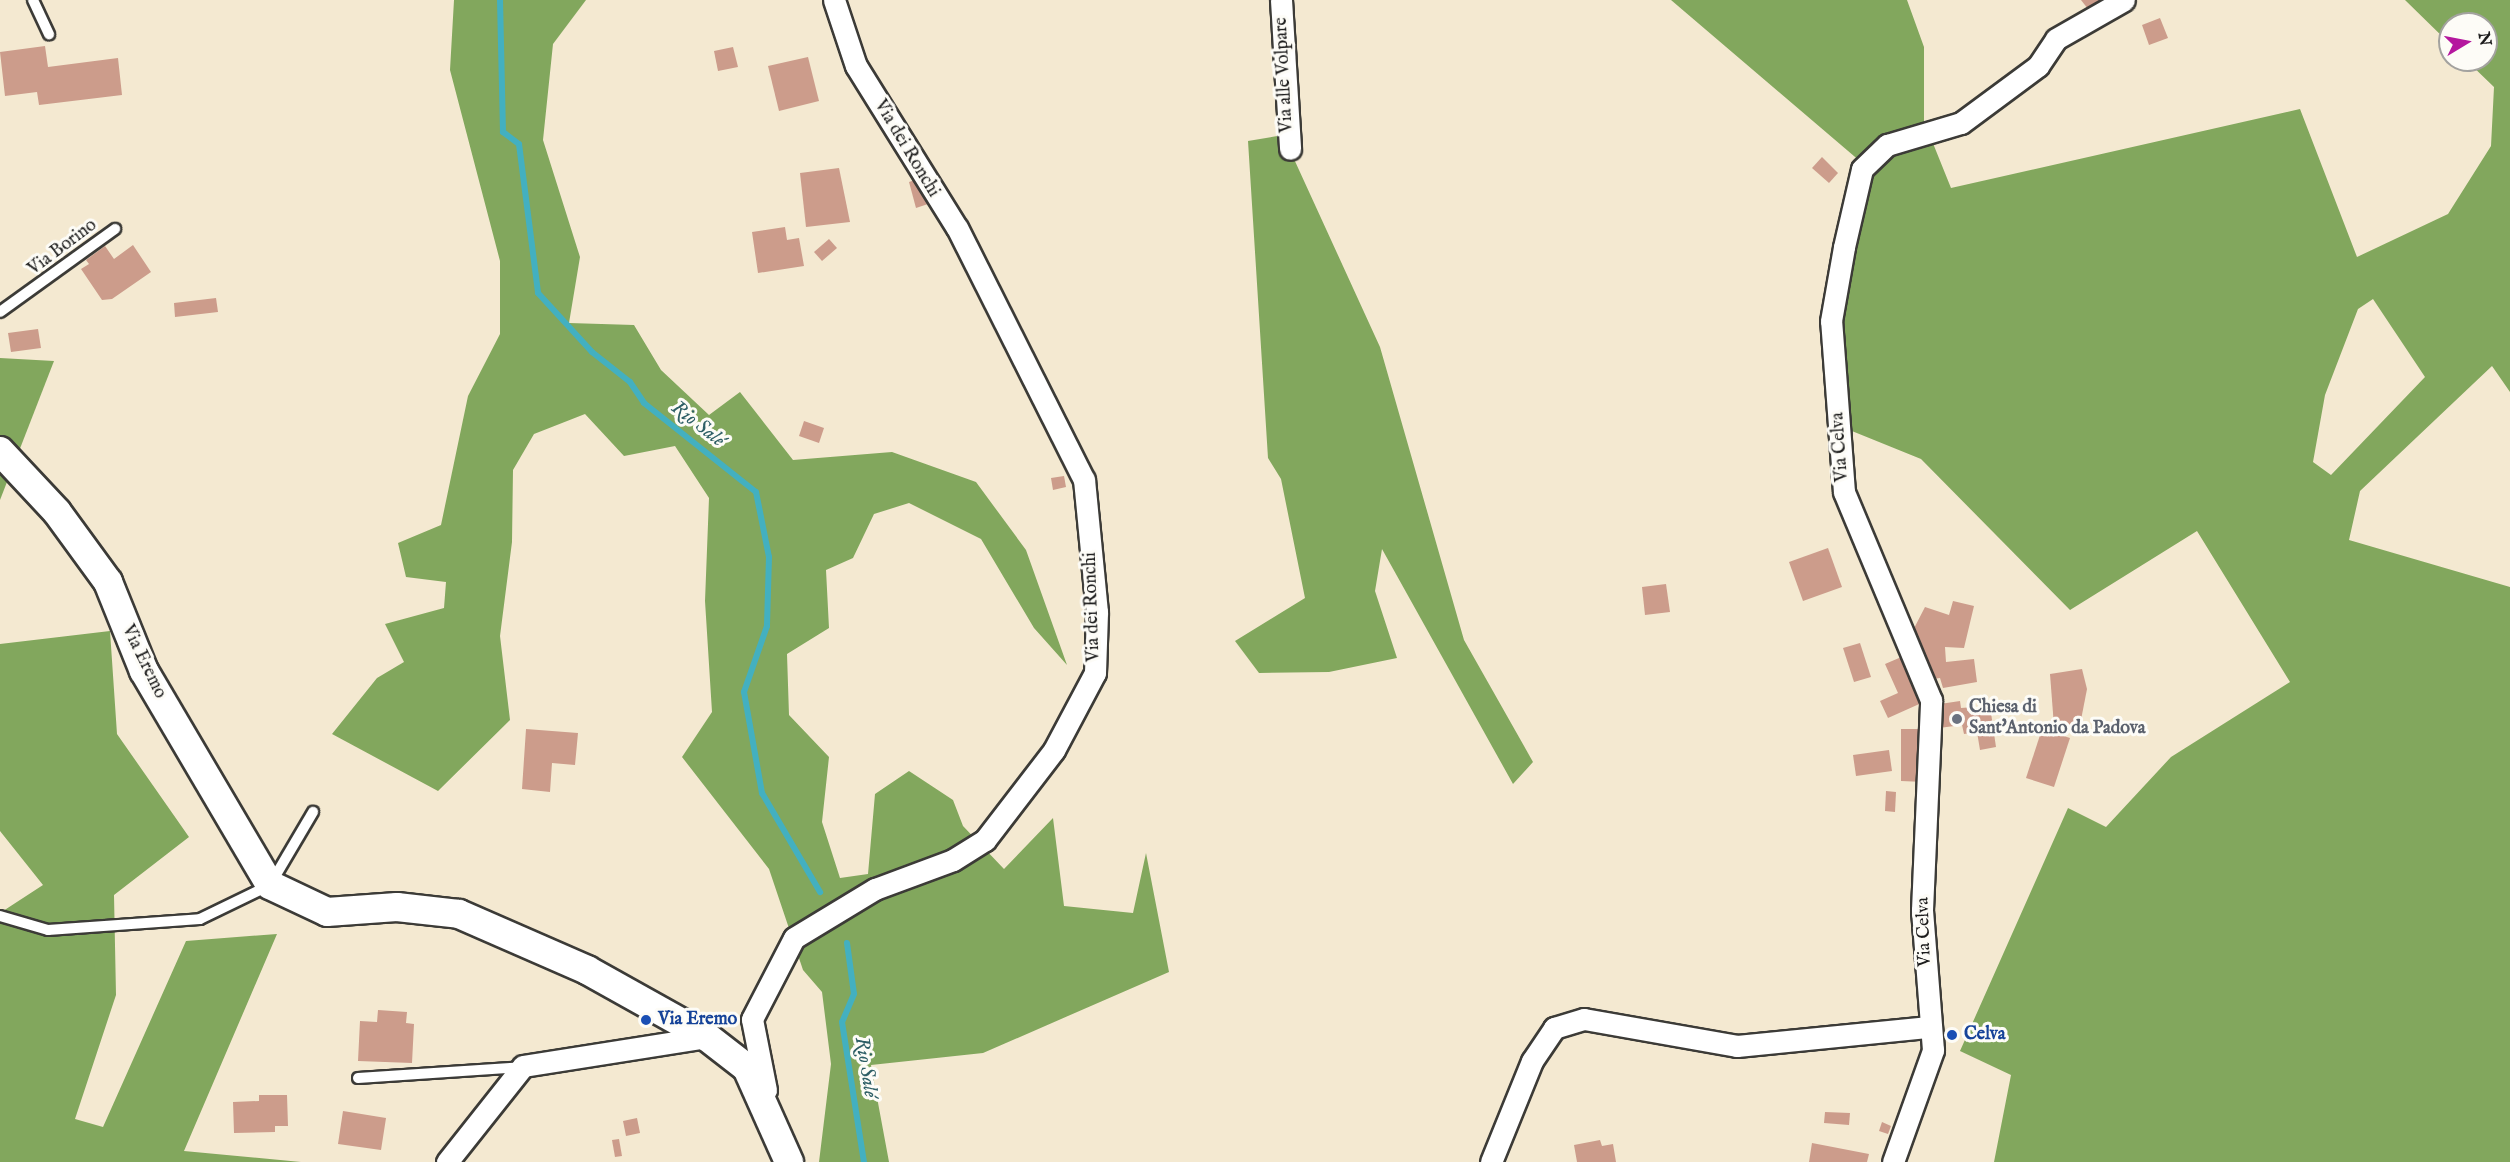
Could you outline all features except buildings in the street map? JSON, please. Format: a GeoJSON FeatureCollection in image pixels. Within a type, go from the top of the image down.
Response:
{"type":"FeatureCollection","features":[{"type":"Feature","properties":{"kind":"street","name":"Via dei Ronchi"},"geometry":{"type":"LineString","coordinates":[[771,1115],[752,1019],[794,938],[875,890],[952,860],[985,840],[1054,750],[1095,673],[1097,612],[1084,480],[957,228],[856,66],[834,0]]}},
{"type":"Feature","properties":{"kind":"street","name":"Via alle Volpare"},"geometry":{"type":"LineString","coordinates":[[1281,0],[1290,149]]}},
{"type":"Feature","properties":{"kind":"street","name":"Via Celva"},"geometry":{"type":"LineString","coordinates":[[1893,1162],[1933,1050],[1929,1027],[1922,910],[1931,700],[1844,492],[1831,321],[1844,248],[1862,169],[1887,145],[1961,123],[2038,66],[2056,39],[2124,0]]}},
{"type":"Feature","properties":{"kind":"street","name":"Via Eremo"},"geometry":{"type":"LineString","coordinates":[[0,451],[57,512],[108,582],[144,671],[270,885]]}},
{"type":"Feature","properties":{"kind":"street"},"geometry":{"type":"LineString","coordinates":[[270,885],[327,912],[397,907],[459,915],[586,970],[707,1037],[747,1068],[771,1115],[789,1162]]}},
{"type":"Feature","properties":{"kind":"street"},"geometry":{"type":"LineString","coordinates":[[1491,1162],[1532,1061],[1554,1028],[1584,1019],[1737,1046],[1929,1027]]}},
{"type":"Feature","properties":{"kind":"street"},"geometry":{"type":"LineString","coordinates":[[447,1162],[524,1066],[707,1037]]}},
{"type":"Feature","properties":{"kind":"lane"},"geometry":{"type":"LineString","coordinates":[[33,0],[50,34]]}},
{"type":"Feature","properties":{"kind":"lane","name":"Via Borino"},"geometry":{"type":"LineString","coordinates":[[0,312],[115,229]]}},
{"type":"Feature","properties":{"kind":"lane"},"geometry":{"type":"LineString","coordinates":[[0,916],[48,930],[140,927],[200,919],[270,885],[313,812]]}},
{"type":"Feature","properties":{"kind":"lane"},"geometry":{"type":"LineString","coordinates":[[358,1078],[524,1066]]}},
{"type":"Feature","properties":{"kind":"green space"},"geometry":{"type":"Polygon","coordinates":[[[454,0],[586,0],[553,44],[543,140],[580,257],[569,323],[634,325],[661,370],[709,415],[740,392],[793,460],[892,452],[976,482],[1026,550],[1067,665],[1034,628],[981,539],[909,503],[874,514],[853,558],[826,570],[829,628],[787,654],[789,715],[829,757],[822,822],[840,878],[868,874],[875,794],[909,771],[953,800],[963,826],[1004,869],[1053,818],[1064,906],[1133,913],[1146,853],[1169,972],[983,1053],[871,1065],[889,1162],[819,1162],[831,1064],[822,992],[803,970],[769,869],[682,757],[712,712],[705,601],[709,498],[675,446],[624,456],[585,414],[534,434],[513,470],[512,542],[500,636],[510,720],[438,791],[332,734],[377,678],[404,662],[385,624],[444,608],[446,582],[406,577],[398,543],[441,525],[468,396],[500,334],[500,261],[450,70],[454,0]]]}},
{"type":"Feature","properties":{"kind":"green space"},"geometry":{"type":"Polygon","coordinates":[[[1671,0],[1907,0],[1924,47],[1924,121],[1951,188],[2300,109],[2357,257],[2448,214],[2491,146],[2494,87],[2478,72],[2498,72],[2498,12],[2438,12],[2438,32],[2405,0],[2510,0],[2510,392],[2492,366],[2360,491],[2349,540],[2510,587],[2510,1162],[1994,1162],[2011,1075],[1960,1051],[2068,808],[2106,827],[2171,757],[2290,682],[2197,531],[2070,610],[1921,459],[1842,427],[1839,322],[1868,168],[1671,0]],[[2373,299],[2358,309],[2325,395],[2313,462],[2331,475],[2425,377],[2373,299]]]}},
{"type":"Feature","properties":{"kind":"green space"},"geometry":{"type":"Polygon","coordinates":[[[1283,135],[1380,347],[1464,640],[1533,762],[1513,784],[1382,549],[1375,591],[1397,658],[1329,672],[1259,673],[1235,641],[1305,598],[1281,479],[1268,458],[1248,141],[1283,135]]]}},
{"type":"Feature","properties":{"kind":"green space"},"geometry":{"type":"Polygon","coordinates":[[[0,358],[54,361],[0,500],[0,358]]]}},
{"type":"Feature","properties":{"kind":"green space"},"geometry":{"type":"Polygon","coordinates":[[[110,631],[117,734],[189,837],[114,895],[116,995],[75,1119],[103,1127],[186,941],[277,934],[184,1151],[301,1162],[0,1162],[0,913],[43,885],[0,831],[0,644],[110,631]]]}},
{"type":"Feature","properties":{"kind":"waterway","name":"Rio Salé"},"geometry":{"type":"LineString","coordinates":[[500,0],[503,132],[519,144],[538,293],[592,352],[630,382],[644,403],[756,492],[769,557],[767,626],[744,692],[762,793],[820,892]]}},
{"type":"Feature","properties":{"kind":"waterway","name":"Rio Salé"},"geometry":{"type":"LineString","coordinates":[[847,943],[854,994],[842,1022],[864,1162]]}},
{"type":"Feature","properties":{"kind":"place","name":"Chiesa di Sant'Antonio da Padova"},"geometry":{"type":"Point","coordinates":[1957,719]}},
{"type":"Feature","properties":{"kind":"place","name":"Via Eremo"},"geometry":{"type":"Point","coordinates":[646,1020]}},
{"type":"Feature","properties":{"kind":"place","name":"Celva"},"geometry":{"type":"Point","coordinates":[1952,1035]}}]}
